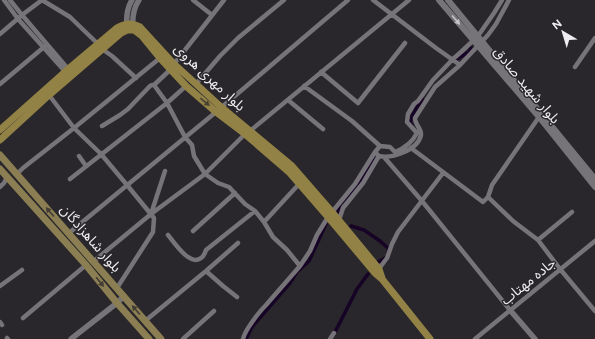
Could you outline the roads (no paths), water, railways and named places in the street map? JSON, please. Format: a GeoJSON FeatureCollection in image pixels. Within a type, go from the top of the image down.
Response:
{"type":"FeatureCollection","features":[{"type":"Feature","properties":{"kind":"highway"},"geometry":{"type":"LineString","coordinates":[[0,130],[100,47],[130,27]]}},
{"type":"Feature","properties":{"kind":"highway","name":"بلوار مهری هروی"},"geometry":{"type":"LineString","coordinates":[[130,27],[142,36],[160,58],[196,84],[219,109]]}},
{"type":"Feature","properties":{"kind":"highway","name":"بلوار مهری هروی"},"geometry":{"type":"LineString","coordinates":[[130,27],[140,27],[186,86],[219,109],[292,166],[377,271]]}},
{"type":"Feature","properties":{"kind":"highway"},"geometry":{"type":"LineString","coordinates":[[0,140],[49,95],[69,73]]}},
{"type":"Feature","properties":{"kind":"highway","name":"بلوار مهری هروی"},"geometry":{"type":"LineString","coordinates":[[247,132],[330,214],[339,220],[382,279],[430,339]]}},
{"type":"Feature","properties":{"kind":"main road","name":"بلوار شهید صادق"},"geometry":{"type":"LineString","coordinates":[[439,0],[476,38]]}},
{"type":"Feature","properties":{"kind":"main road","name":"بلوار شهید صادق"},"geometry":{"type":"LineString","coordinates":[[448,0],[476,38],[595,179]]}},
{"type":"Feature","properties":{"kind":"main road","name":"بلوار شهید صادق"},"geometry":{"type":"LineString","coordinates":[[481,44],[595,187]]}},
{"type":"Feature","properties":{"kind":"main road","name":"بلوار شاهزادگان"},"geometry":{"type":"LineString","coordinates":[[0,155],[161,339]]}},
{"type":"Feature","properties":{"kind":"main road","name":"بلوار شاهزادگان"},"geometry":{"type":"LineString","coordinates":[[0,170],[86,265],[149,339]]}},
{"type":"Feature","properties":{"kind":"street"},"geometry":{"type":"LineString","coordinates":[[4,0],[69,73]]}},
{"type":"Feature","properties":{"kind":"street"},"geometry":{"type":"LineString","coordinates":[[10,0],[20,17],[44,47],[69,73]]}},
{"type":"Feature","properties":{"kind":"street"},"geometry":{"type":"LineString","coordinates":[[0,34],[42,0],[70,17],[100,47],[136,78]]}},
{"type":"Feature","properties":{"kind":"street"},"geometry":{"type":"LineString","coordinates":[[130,27],[126,14],[132,0]]}},
{"type":"Feature","properties":{"kind":"street"},"geometry":{"type":"LineString","coordinates":[[130,27],[132,15],[139,0]]}},
{"type":"Feature","properties":{"kind":"street"},"geometry":{"type":"LineString","coordinates":[[193,0],[212,15]]}},
{"type":"Feature","properties":{"kind":"street"},"geometry":{"type":"LineString","coordinates":[[102,126],[120,115],[172,67],[224,0]]}},
{"type":"Feature","properties":{"kind":"street"},"geometry":{"type":"LineString","coordinates":[[196,84],[238,38],[284,0]]}},
{"type":"Feature","properties":{"kind":"street"},"geometry":{"type":"LineString","coordinates":[[69,233],[348,0]]}},
{"type":"Feature","properties":{"kind":"street"},"geometry":{"type":"LineString","coordinates":[[373,0],[456,62]]}},
{"type":"Feature","properties":{"kind":"street"},"geometry":{"type":"LineString","coordinates":[[94,262],[151,214],[205,174],[247,132],[409,0]]}},
{"type":"Feature","properties":{"kind":"street"},"geometry":{"type":"LineString","coordinates":[[339,220],[343,208],[381,157],[400,154],[412,148],[421,135],[421,131],[415,122],[415,118],[435,88],[476,38],[502,0]]}},
{"type":"Feature","properties":{"kind":"street"},"geometry":{"type":"LineString","coordinates":[[304,86],[352,122],[380,146],[390,147],[395,152],[403,149],[414,139],[417,133],[407,122],[408,114],[414,104],[418,101],[433,80],[481,44],[496,24],[509,0]]}},
{"type":"Feature","properties":{"kind":"street"},"geometry":{"type":"LineString","coordinates":[[575,66],[595,38]]}},
{"type":"Feature","properties":{"kind":"street"},"geometry":{"type":"LineString","coordinates":[[321,72],[358,103],[405,43]]}},
{"type":"Feature","properties":{"kind":"street"},"geometry":{"type":"LineString","coordinates":[[590,45],[595,50]]}},
{"type":"Feature","properties":{"kind":"street"},"geometry":{"type":"LineString","coordinates":[[0,84],[44,47]]}},
{"type":"Feature","properties":{"kind":"street"},"geometry":{"type":"LineString","coordinates":[[17,174],[160,58]]}},
{"type":"Feature","properties":{"kind":"street"},"geometry":{"type":"LineString","coordinates":[[154,85],[167,103],[185,137],[192,145],[194,156],[205,174],[218,183],[229,187],[245,204],[255,211],[264,222],[272,237],[287,250],[300,266]]}},
{"type":"Feature","properties":{"kind":"street"},"geometry":{"type":"LineString","coordinates":[[70,179],[167,103],[186,86]]}},
{"type":"Feature","properties":{"kind":"street"},"geometry":{"type":"LineString","coordinates":[[49,95],[74,128],[101,154],[154,218],[153,232],[117,288]]}},
{"type":"Feature","properties":{"kind":"street"},"geometry":{"type":"LineString","coordinates":[[288,100],[323,129]]}},
{"type":"Feature","properties":{"kind":"street"},"geometry":{"type":"LineString","coordinates":[[412,148],[482,202],[488,197],[492,185],[539,117]]}},
{"type":"Feature","properties":{"kind":"street"},"geometry":{"type":"LineString","coordinates":[[243,339],[244,334],[261,310],[300,266],[330,214],[355,184],[380,146]]}},
{"type":"Feature","properties":{"kind":"street"},"geometry":{"type":"LineString","coordinates":[[375,152],[422,201],[535,339]]}},
{"type":"Feature","properties":{"kind":"street"},"geometry":{"type":"LineString","coordinates":[[79,156],[86,166]]}},
{"type":"Feature","properties":{"kind":"street"},"geometry":{"type":"LineString","coordinates":[[151,214],[165,171]]}},
{"type":"Feature","properties":{"kind":"street"},"geometry":{"type":"LineString","coordinates":[[377,271],[387,258],[398,232],[443,173]]}},
{"type":"Feature","properties":{"kind":"street"},"geometry":{"type":"LineString","coordinates":[[0,187],[7,177]]}},
{"type":"Feature","properties":{"kind":"street"},"geometry":{"type":"LineString","coordinates":[[264,222],[299,184]]}},
{"type":"Feature","properties":{"kind":"street"},"geometry":{"type":"LineString","coordinates":[[193,231],[235,193]]}},
{"type":"Feature","properties":{"kind":"street"},"geometry":{"type":"LineString","coordinates":[[488,197],[512,221],[538,240],[595,311]]}},
{"type":"Feature","properties":{"kind":"street"},"geometry":{"type":"LineString","coordinates":[[168,235],[184,254],[189,258],[198,260],[206,250],[255,211]]}},
{"type":"Feature","properties":{"kind":"street"},"geometry":{"type":"LineString","coordinates":[[538,240],[572,212]]}},
{"type":"Feature","properties":{"kind":"street","name":"جاده مهتاب"},"geometry":{"type":"LineString","coordinates":[[475,339],[595,241]]}},
{"type":"Feature","properties":{"kind":"street"},"geometry":{"type":"LineString","coordinates":[[145,321],[238,243]]}},
{"type":"Feature","properties":{"kind":"street"},"geometry":{"type":"LineString","coordinates":[[23,318],[86,265]]}},
{"type":"Feature","properties":{"kind":"street"},"geometry":{"type":"LineString","coordinates":[[0,286],[22,270]]}},
{"type":"Feature","properties":{"kind":"street"},"geometry":{"type":"LineString","coordinates":[[206,270],[237,297]]}},
{"type":"Feature","properties":{"kind":"street"},"geometry":{"type":"LineString","coordinates":[[71,339],[124,296]]}},
{"type":"Feature","properties":{"kind":"street"},"geometry":{"type":"LineString","coordinates":[[266,305],[271,310]]}},
{"type":"Feature","properties":{"kind":"street"},"geometry":{"type":"LineString","coordinates":[[183,339],[214,311]]}},
{"type":"Feature","properties":{"kind":"street"},"geometry":{"type":"LineString","coordinates":[[330,339],[334,333]]}},
{"type":"Feature","properties":{"kind":"waterway"},"geometry":{"type":"LineString","coordinates":[[453,61],[469,52],[471,48]]}},
{"type":"Feature","properties":{"kind":"waterway"},"geometry":{"type":"LineString","coordinates":[[412,125],[410,123],[411,118],[422,99]]}},
{"type":"Feature","properties":{"kind":"waterway"},"geometry":{"type":"LineString","coordinates":[[342,202],[360,182],[373,158]]}},
{"type":"Feature","properties":{"kind":"waterway"},"geometry":{"type":"LineString","coordinates":[[338,212],[340,204]]}},
{"type":"Feature","properties":{"kind":"waterway"},"geometry":{"type":"LineString","coordinates":[[246,339],[252,327],[290,283],[297,272],[309,261],[326,224]]}},
{"type":"Feature","properties":{"kind":"waterway"},"geometry":{"type":"LineString","coordinates":[[351,226],[364,230],[389,249],[387,257],[378,262]]}},
{"type":"Feature","properties":{"kind":"waterway"},"geometry":{"type":"LineString","coordinates":[[334,334],[357,289],[368,274]]}}]}
